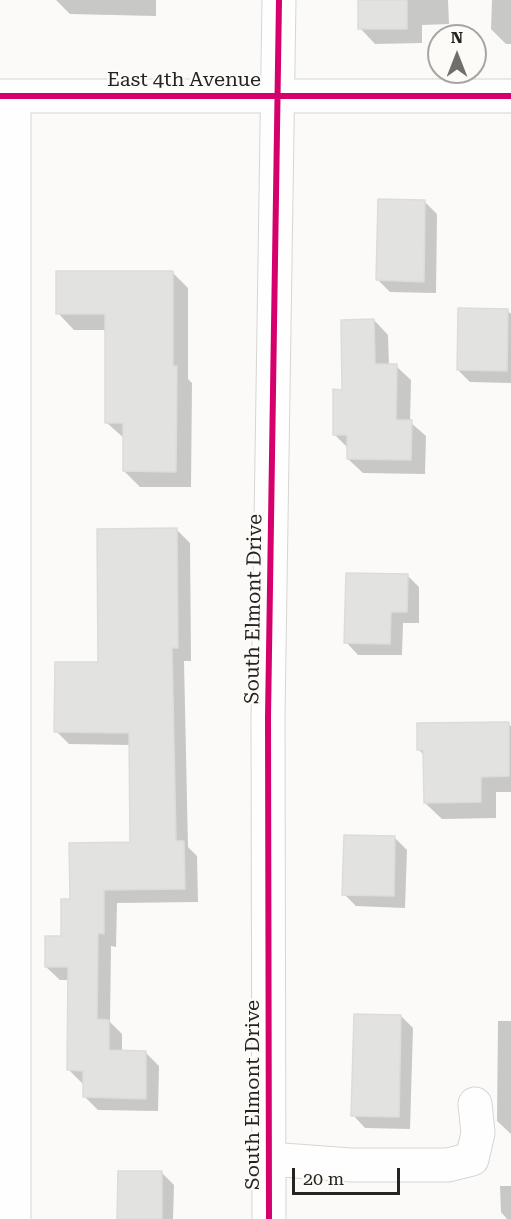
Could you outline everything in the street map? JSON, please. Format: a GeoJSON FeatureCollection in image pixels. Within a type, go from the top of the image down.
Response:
{"type":"FeatureCollection","features":[{"type":"Feature","properties":{"kind":"street","name":"South Elmont Drive"},"geometry":{"type":"LineString","coordinates":[[269,1219],[268,717],[279,0]]}},
{"type":"Feature","properties":{"kind":"street","name":"East 4th Avenue"},"geometry":{"type":"LineString","coordinates":[[7,96],[511,96]]}},
{"type":"Feature","properties":{"kind":"street"},"geometry":{"type":"LineString","coordinates":[[7,96],[14,1219]]}},
{"type":"Feature","properties":{"kind":"street"},"geometry":{"type":"LineString","coordinates":[[269,1159],[351,1166],[448,1166],[472,1159],[478,1134],[474,1104]]}},
{"type":"Feature","properties":{"kind":"building"},"geometry":{"type":"Polygon","coordinates":[[[358,0],[407,0],[407,29],[358,29],[358,0]]]}},
{"type":"Feature","properties":{"kind":"building"},"geometry":{"type":"Polygon","coordinates":[[[378,199],[425,200],[424,282],[376,280],[378,199]]]}},
{"type":"Feature","properties":{"kind":"building"},"geometry":{"type":"Polygon","coordinates":[[[56,271],[173,271],[173,366],[177,366],[176,472],[123,471],[123,423],[105,423],[105,314],[56,314],[56,271]]]}},
{"type":"Feature","properties":{"kind":"building"},"geometry":{"type":"Polygon","coordinates":[[[458,308],[508,309],[507,371],[457,370],[458,308]]]}},
{"type":"Feature","properties":{"kind":"building"},"geometry":{"type":"Polygon","coordinates":[[[374,319],[375,364],[397,364],[396,420],[412,420],[411,460],[347,459],[347,435],[333,435],[333,389],[342,390],[341,320],[374,319]]]}},
{"type":"Feature","properties":{"kind":"building"},"geometry":{"type":"Polygon","coordinates":[[[177,528],[178,648],[172,648],[176,841],[184,841],[185,889],[104,890],[104,934],[98,933],[97,1019],[109,1020],[109,1050],[146,1051],[146,1099],[83,1097],[83,1071],[67,1070],[68,967],[45,967],[45,936],[61,936],[61,899],[70,899],[69,843],[130,842],[129,733],[54,732],[55,662],[98,662],[97,529],[177,528]]]}},
{"type":"Feature","properties":{"kind":"building"},"geometry":{"type":"Polygon","coordinates":[[[346,573],[408,574],[407,612],[391,612],[390,644],[344,643],[346,573]]]}},
{"type":"Feature","properties":{"kind":"building"},"geometry":{"type":"Polygon","coordinates":[[[509,722],[509,776],[481,777],[481,802],[424,803],[423,750],[417,750],[417,723],[509,722]]]}},
{"type":"Feature","properties":{"kind":"building"},"geometry":{"type":"Polygon","coordinates":[[[344,835],[395,836],[394,896],[342,895],[344,835]]]}},
{"type":"Feature","properties":{"kind":"building"},"geometry":{"type":"Polygon","coordinates":[[[354,1014],[401,1015],[399,1117],[351,1116],[354,1014]]]}},
{"type":"Feature","properties":{"kind":"building"},"geometry":{"type":"Polygon","coordinates":[[[118,1171],[162,1171],[162,1219],[117,1219],[118,1171]]]}},
{"type":"Feature","properties":{"kind":"cycle path"},"geometry":{"type":"LineString","coordinates":[[269,1219],[268,717],[279,0]]}},
{"type":"Feature","properties":{"kind":"cycle path"},"geometry":{"type":"LineString","coordinates":[[0,96],[511,96]]}}]}
